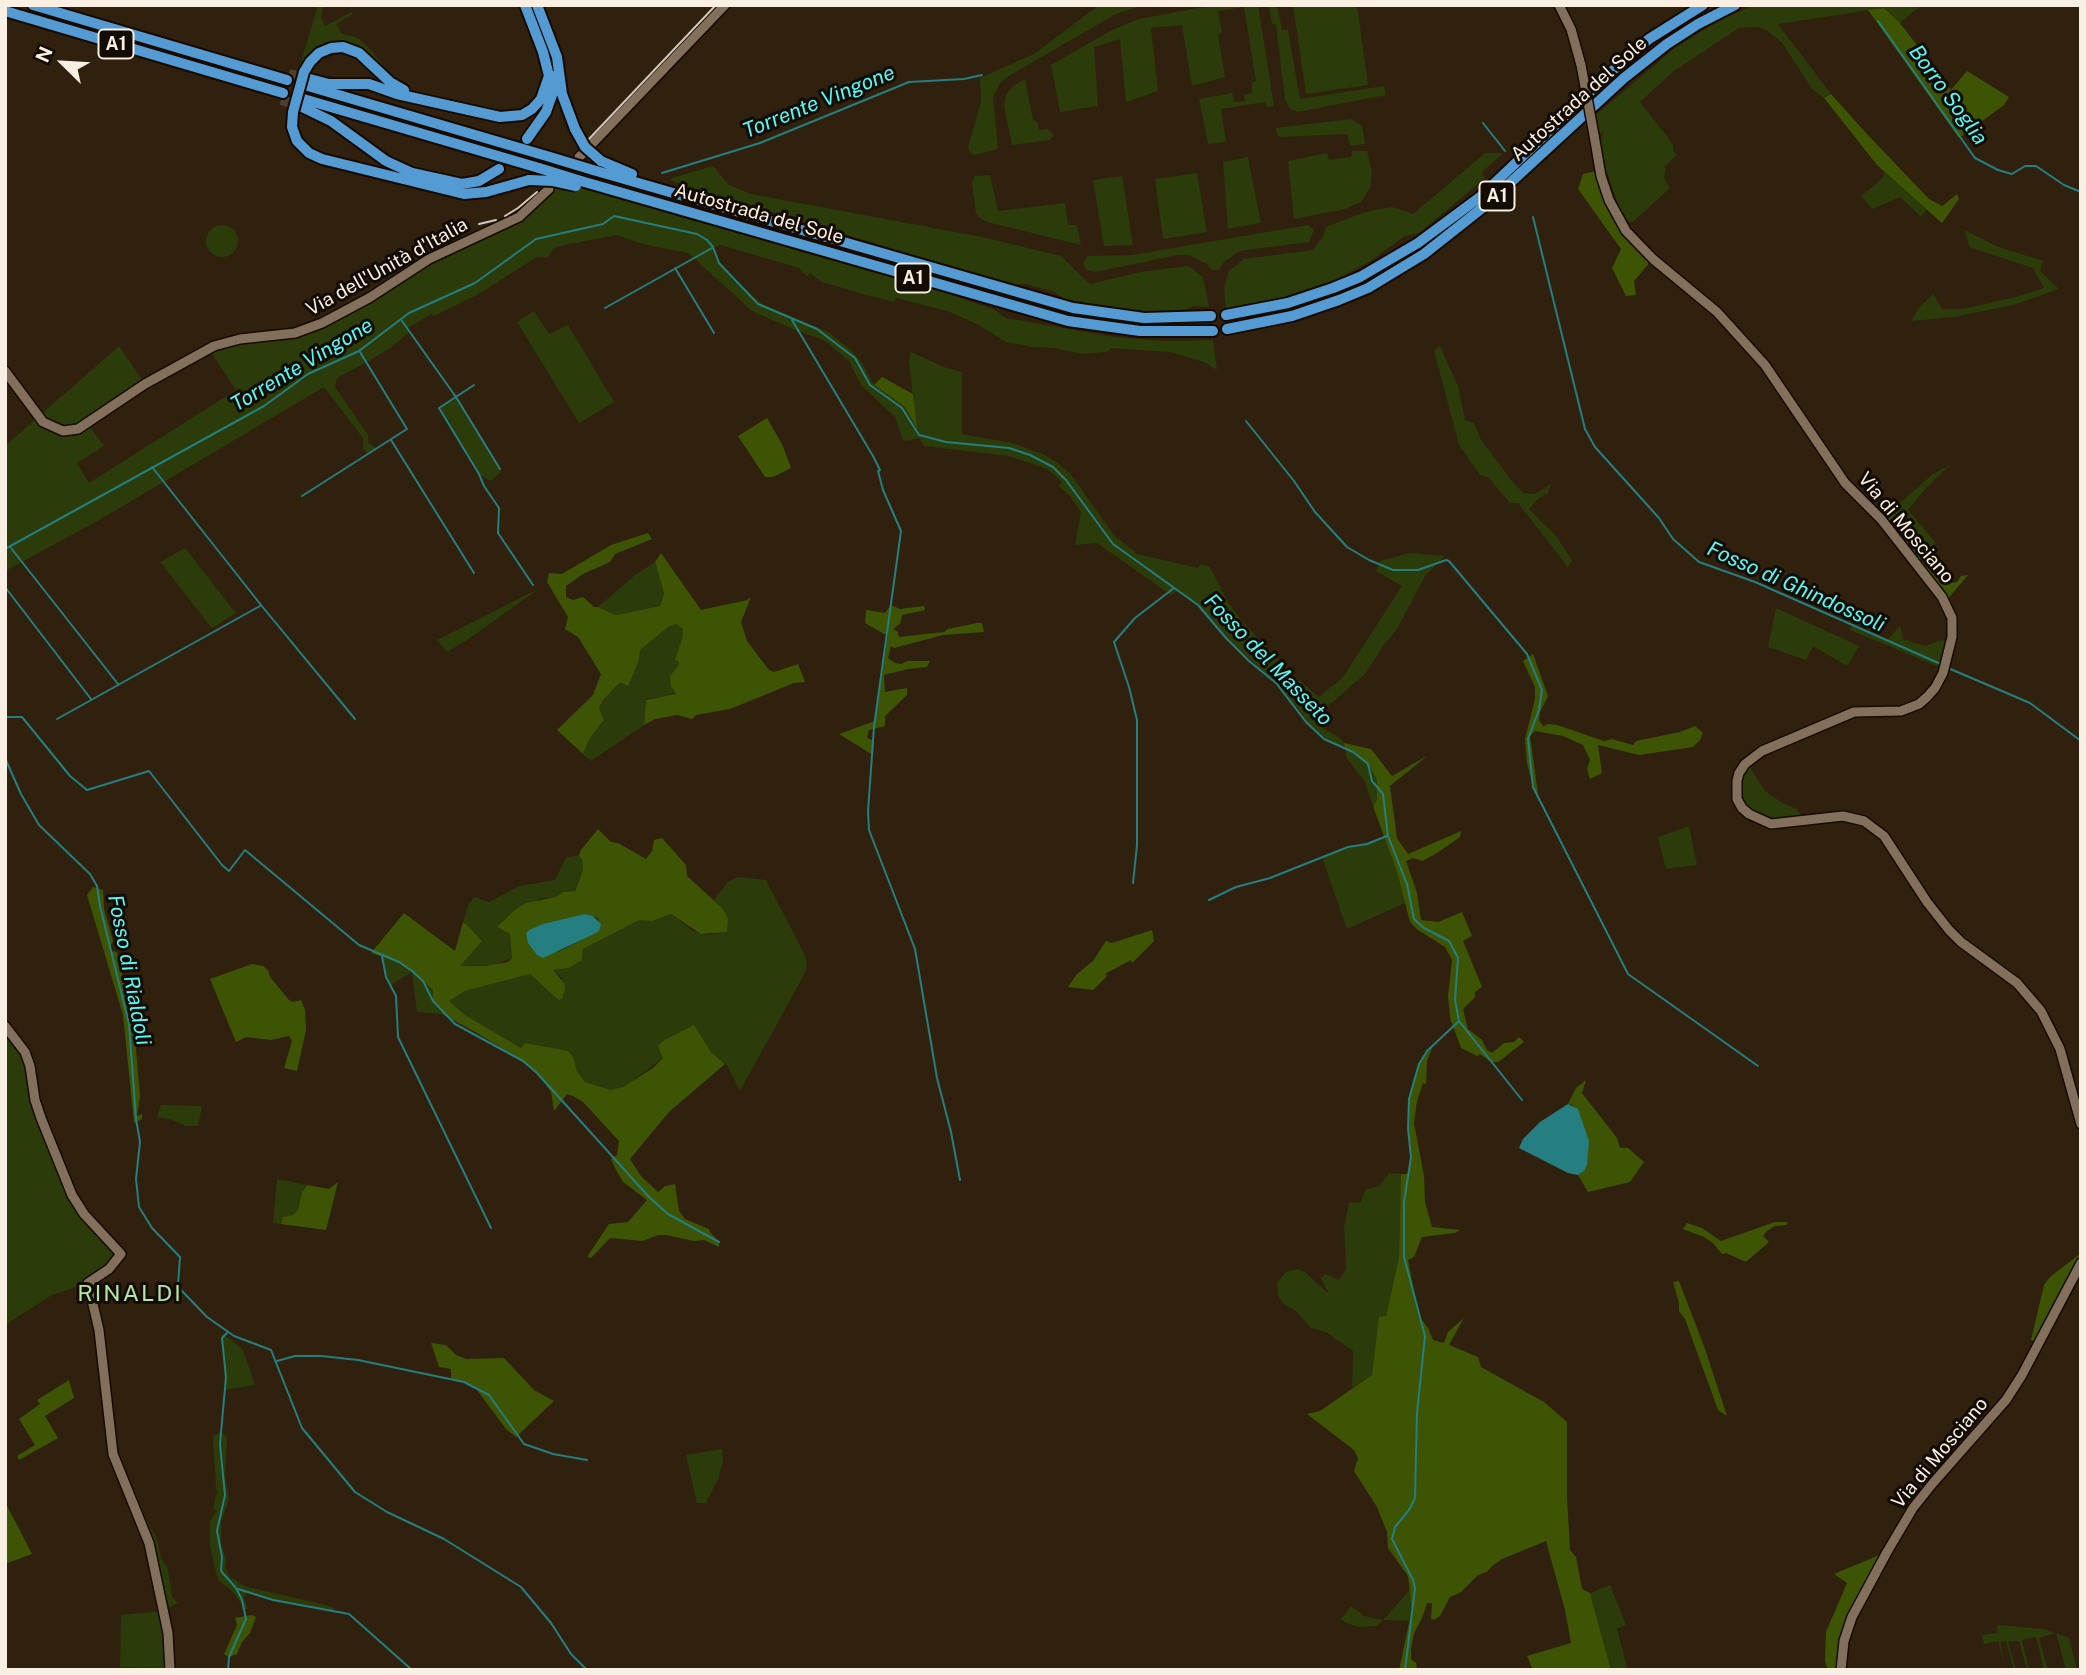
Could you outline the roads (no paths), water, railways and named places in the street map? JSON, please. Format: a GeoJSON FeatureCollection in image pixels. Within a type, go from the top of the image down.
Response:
{"type":"FeatureCollection","features":[{"type":"Feature","properties":{"kind":"highway","name":"A1"},"geometry":{"type":"LineString","coordinates":[[33,5],[288,77]]}},
{"type":"Feature","properties":{"kind":"highway"},"geometry":{"type":"LineString","coordinates":[[304,78],[329,84],[362,83],[500,117],[516,117],[532,109],[543,95],[549,76],[525,5]]}},
{"type":"Feature","properties":{"kind":"highway"},"geometry":{"type":"LineString","coordinates":[[537,5],[557,57],[562,94],[575,130],[585,147],[601,161],[699,201]]}},
{"type":"Feature","properties":{"kind":"highway","name":"Autostrada del Sole"},"geometry":{"type":"LineString","coordinates":[[1226,315],[1289,303],[1333,288],[1360,277],[1418,243],[1480,197],[1649,39],[1703,5]]}},
{"type":"Feature","properties":{"kind":"highway","name":"Autostrada del Sole"},"geometry":{"type":"LineString","coordinates":[[1227,329],[1292,316],[1339,300],[1367,288],[1424,254],[1486,205],[1624,78],[1677,37],[1735,5]]}},
{"type":"Feature","properties":{"kind":"highway","name":"A1"},"geometry":{"type":"LineString","coordinates":[[5,11],[227,76],[282,96]]}},
{"type":"Feature","properties":{"kind":"highway"},"geometry":{"type":"LineString","coordinates":[[527,139],[547,112],[553,92],[554,58],[544,22]]}},
{"type":"Feature","properties":{"kind":"highway"},"geometry":{"type":"LineString","coordinates":[[423,98],[390,82],[359,53],[343,47],[319,53],[311,60],[292,127],[298,141],[309,153],[322,159],[464,194],[486,192],[529,180],[579,183]]}},
{"type":"Feature","properties":{"kind":"highway","name":"Autostrada del Sole"},"geometry":{"type":"LineString","coordinates":[[304,78],[593,170],[1073,308],[1144,318],[1211,316]]}},
{"type":"Feature","properties":{"kind":"highway"},"geometry":{"type":"LineString","coordinates":[[297,105],[538,168],[579,183]]}},
{"type":"Feature","properties":{"kind":"highway"},"geometry":{"type":"LineString","coordinates":[[297,105],[331,121],[376,154],[412,173],[462,184],[479,181],[499,169]]}},
{"type":"Feature","properties":{"kind":"highway","name":"Autostrada del Sole"},"geometry":{"type":"LineString","coordinates":[[579,183],[594,191],[618,191],[1068,321],[1140,331],[1213,331]]}},
{"type":"Feature","properties":{"kind":"main road"},"geometry":{"type":"LineString","coordinates":[[593,144],[725,5]]}},
{"type":"Feature","properties":{"kind":"main road","name":"Via di Mosciano"},"geometry":{"type":"LineString","coordinates":[[1559,5],[1571,29],[1581,65],[1601,176],[1614,210],[1626,231],[1653,259],[1717,312],[1765,365],[1845,483],[1881,519],[1951,612],[1954,627],[1945,665],[1939,681],[1927,697],[1910,708],[1891,713],[1854,712],[1762,751],[1745,764],[1737,781],[1737,799],[1749,814],[1771,824],[1843,816],[1864,821],[1884,836],[1949,930],[1961,942],[2006,973],[2040,1011],[2060,1049],[2081,1124]]}},
{"type":"Feature","properties":{"kind":"main road","name":"Via dell'Unità d'Italia"},"geometry":{"type":"LineString","coordinates":[[5,371],[41,420],[52,428],[66,431],[78,429],[153,379],[224,342],[296,333],[318,326],[374,295],[436,255],[515,219],[529,210],[549,190]]}},
{"type":"Feature","properties":{"kind":"main road"},"geometry":{"type":"LineString","coordinates":[[5,1026],[19,1042],[28,1059],[41,1118],[72,1195],[84,1214],[121,1254],[109,1269],[88,1283],[99,1330],[113,1454],[149,1543],[168,1633],[170,1670]]}},
{"type":"Feature","properties":{"kind":"main road","name":"Via di Mosciano"},"geometry":{"type":"LineString","coordinates":[[1841,1670],[1844,1641],[1852,1617],[1887,1552],[1913,1508],[2006,1401],[2081,1263]]}},
{"type":"Feature","properties":{"kind":"water"},"geometry":{"type":"Polygon","coordinates":[[[585,914],[593,916],[601,924],[599,931],[543,958],[537,955],[528,943],[526,934],[529,930],[585,914]]]}},
{"type":"Feature","properties":{"kind":"water"},"geometry":{"type":"Polygon","coordinates":[[[1568,1104],[1578,1109],[1589,1141],[1587,1165],[1578,1175],[1568,1173],[1519,1148],[1523,1139],[1540,1122],[1568,1104]]]}},
{"type":"Feature","properties":{"kind":"waterway","name":"Borro Soglia"},"geometry":{"type":"LineString","coordinates":[[1878,21],[1975,158],[2012,174],[2025,166],[2036,166],[2064,185],[2081,192]]}},
{"type":"Feature","properties":{"kind":"waterway","name":"Torrente Vingone"},"geometry":{"type":"LineString","coordinates":[[662,173],[760,143],[909,82],[964,79],[982,75]]}},
{"type":"Feature","properties":{"kind":"waterway","name":"Fosso di Ghindossoli"},"geometry":{"type":"LineString","coordinates":[[1483,123],[1505,151]]}},
{"type":"Feature","properties":{"kind":"waterway","name":"Fosso del Masseto"},"geometry":{"type":"LineString","coordinates":[[5,549],[264,406],[308,374],[359,351],[409,313],[475,283],[536,239],[603,224],[614,216],[697,234],[707,240],[719,263],[758,304],[817,329],[855,358],[870,385],[902,408],[919,435],[946,442],[1009,448],[1053,467],[1066,480],[1113,544],[1198,605],[1226,638],[1276,683],[1306,722],[1324,739],[1353,752],[1368,764],[1372,781],[1383,794],[1388,836],[1407,884],[1414,919],[1424,928],[1449,941],[1458,958],[1455,1000],[1459,1021],[1522,1100]]}},
{"type":"Feature","properties":{"kind":"waterway","name":"Fosso di Ghindossoli"},"geometry":{"type":"LineString","coordinates":[[1533,217],[1585,429],[1595,447],[1659,518],[1673,539],[1699,562],[1755,582],[1943,665]]}},
{"type":"Feature","properties":{"kind":"waterway"},"geometry":{"type":"LineString","coordinates":[[605,308],[712,248]]}},
{"type":"Feature","properties":{"kind":"waterway"},"geometry":{"type":"LineString","coordinates":[[675,268],[714,333]]}},
{"type":"Feature","properties":{"kind":"waterway"},"geometry":{"type":"LineString","coordinates":[[792,320],[873,456],[880,470],[878,471],[883,490],[901,531],[874,727],[869,830],[915,949],[937,1078],[960,1180]]}},
{"type":"Feature","properties":{"kind":"waterway"},"geometry":{"type":"LineString","coordinates":[[402,321],[456,397],[500,469]]}},
{"type":"Feature","properties":{"kind":"waterway"},"geometry":{"type":"LineString","coordinates":[[302,496],[407,429],[360,352]]}},
{"type":"Feature","properties":{"kind":"waterway"},"geometry":{"type":"LineString","coordinates":[[474,385],[439,408],[499,508],[498,533],[533,585]]}},
{"type":"Feature","properties":{"kind":"waterway"},"geometry":{"type":"LineString","coordinates":[[1246,421],[1315,512],[1347,547],[1393,570],[1418,570],[1449,561],[1527,654],[1542,690],[1539,710],[1528,739],[1533,787],[1628,974],[1758,1066]]}},
{"type":"Feature","properties":{"kind":"waterway"},"geometry":{"type":"LineString","coordinates":[[391,440],[474,573]]}},
{"type":"Feature","properties":{"kind":"waterway"},"geometry":{"type":"LineString","coordinates":[[152,467],[355,719]]}},
{"type":"Feature","properties":{"kind":"waterway"},"geometry":{"type":"LineString","coordinates":[[11,548],[118,684]]}},
{"type":"Feature","properties":{"kind":"waterway"},"geometry":{"type":"LineString","coordinates":[[5,587],[91,699]]}},
{"type":"Feature","properties":{"kind":"waterway"},"geometry":{"type":"LineString","coordinates":[[1133,883],[1137,845],[1137,720],[1114,642],[1135,618],[1174,588]]}},
{"type":"Feature","properties":{"kind":"waterway"},"geometry":{"type":"LineString","coordinates":[[57,719],[260,606]]}},
{"type":"Feature","properties":{"kind":"waterway","name":"Fosso di Ghindossoli"},"geometry":{"type":"LineString","coordinates":[[1948,668],[2030,703],[2081,741]]}},
{"type":"Feature","properties":{"kind":"waterway"},"geometry":{"type":"LineString","coordinates":[[5,717],[22,717],[70,776],[87,790],[149,771],[229,871],[245,850],[359,945],[399,962],[412,971],[423,981],[433,1001],[455,1024],[523,1061],[537,1073],[649,1197],[668,1214],[719,1242]]}},
{"type":"Feature","properties":{"kind":"waterway"},"geometry":{"type":"LineString","coordinates":[[5,758],[39,825],[90,874],[97,886],[129,1024],[140,1142],[136,1179],[139,1207],[152,1228],[180,1257],[178,1284],[181,1290],[207,1317],[234,1336],[271,1350],[302,1428],[355,1492],[387,1512],[444,1539],[521,1587],[551,1623],[571,1654],[587,1670]]}},
{"type":"Feature","properties":{"kind":"waterway"},"geometry":{"type":"LineString","coordinates":[[1209,900],[1236,887],[1270,878],[1348,847],[1367,844],[1387,836]]}},
{"type":"Feature","properties":{"kind":"waterway"},"geometry":{"type":"LineString","coordinates":[[382,956],[386,977],[396,996],[398,1037],[491,1228]]}},
{"type":"Feature","properties":{"kind":"waterway","name":"Fosso del Masseto"},"geometry":{"type":"LineString","coordinates":[[1405,1670],[1415,1588],[1392,1539],[1395,1527],[1415,1498],[1417,1413],[1425,1336],[1404,1257],[1404,1202],[1411,1157],[1409,1099],[1419,1064],[1427,1051],[1459,1021]]}},
{"type":"Feature","properties":{"kind":"waterway","name":"Fosso di Rialdoli"},"geometry":{"type":"LineString","coordinates":[[227,1333],[222,1338],[226,1377],[220,1444],[225,1495],[217,1531],[222,1557],[221,1571],[236,1588],[246,1619],[229,1657],[228,1670]]}},
{"type":"Feature","properties":{"kind":"waterway"},"geometry":{"type":"LineString","coordinates":[[277,1361],[295,1356],[358,1360],[464,1382],[489,1395],[524,1444],[553,1454],[587,1460]]}},
{"type":"Feature","properties":{"kind":"waterway"},"geometry":{"type":"LineString","coordinates":[[238,1589],[273,1600],[349,1614],[412,1670]]}},
{"type":"Feature","properties":{"kind":"tunnel"},"geometry":{"type":"LineString","coordinates":[[289,74],[306,78]]}},
{"type":"Feature","properties":{"kind":"tunnel"},"geometry":{"type":"LineString","coordinates":[[281,100],[298,105]]}},
{"type":"Feature","properties":{"kind":"tram line"},"geometry":{"type":"LineString","coordinates":[[589,139],[716,5]]}},
{"type":"Feature","properties":{"kind":"tram line"},"geometry":{"type":"LineString","coordinates":[[505,216],[537,192]]}},
{"type":"Feature","properties":{"kind":"tram line"},"geometry":{"type":"LineString","coordinates":[[479,224],[496,220]]}},
{"type":"Feature","properties":{"kind":"tram line"},"geometry":{"type":"LineString","coordinates":[[433,247],[448,237]]}},
{"type":"Feature","properties":{"kind":"district","name":"RINALDI"},"geometry":{"type":"Point","coordinates":[130,1294]}}]}
